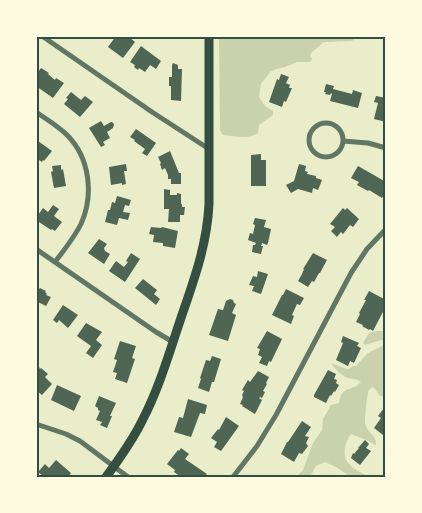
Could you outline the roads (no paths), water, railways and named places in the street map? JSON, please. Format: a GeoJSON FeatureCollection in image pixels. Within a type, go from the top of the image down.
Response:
{"type":"FeatureCollection","features":[{"type":"Feature","properties":{"kind":"main road"},"geometry":{"type":"LineString","coordinates":[[106,477],[126,449],[152,401],[200,262],[206,236],[209,204],[209,36]]}},
{"type":"Feature","properties":{"kind":"street"},"geometry":{"type":"LineString","coordinates":[[42,36],[209,149]]}},
{"type":"Feature","properties":{"kind":"street"},"geometry":{"type":"LineString","coordinates":[[52,36],[52,43]]}},
{"type":"Feature","properties":{"kind":"street"},"geometry":{"type":"LineString","coordinates":[[36,112],[71,139],[82,157],[88,177],[88,200],[84,216],[76,232],[55,262]]}},
{"type":"Feature","properties":{"kind":"street"},"geometry":{"type":"LineString","coordinates":[[327,122],[337,126],[343,141],[338,152],[328,157],[312,150],[309,144],[313,128],[327,122]]}},
{"type":"Feature","properties":{"kind":"street"},"geometry":{"type":"LineString","coordinates":[[343,141],[386,148]]}},
{"type":"Feature","properties":{"kind":"street"},"geometry":{"type":"LineString","coordinates":[[233,477],[257,446],[276,415],[350,273],[386,229]]}},
{"type":"Feature","properties":{"kind":"street"},"geometry":{"type":"LineString","coordinates":[[36,249],[173,342]]}},
{"type":"Feature","properties":{"kind":"street"},"geometry":{"type":"LineString","coordinates":[[36,424],[76,438],[128,477]]}}]}
